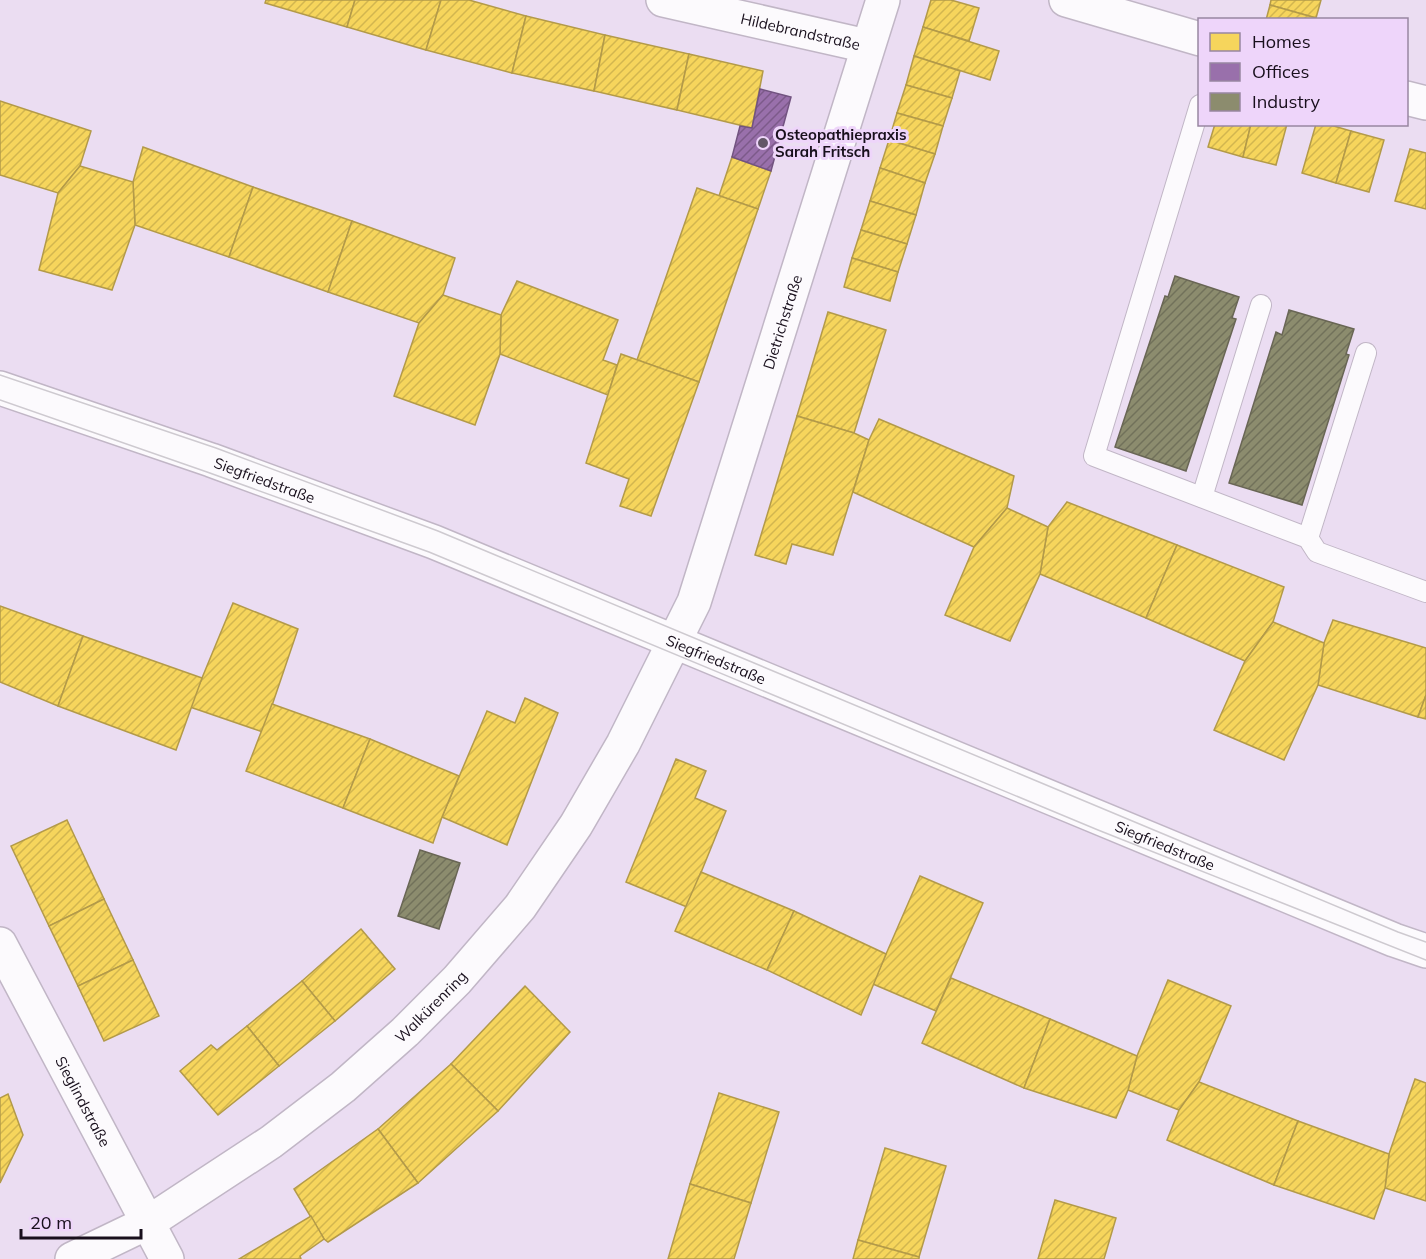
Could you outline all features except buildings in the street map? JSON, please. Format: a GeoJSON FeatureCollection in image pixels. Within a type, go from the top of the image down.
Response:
{"type":"FeatureCollection","features":[{"type":"Feature","properties":{"kind":"street","name":"Hildebrandstraße"},"geometry":{"type":"LineString","coordinates":[[663,0],[867,46]]}},
{"type":"Feature","properties":{"kind":"street","name":"Dietrichstraße"},"geometry":{"type":"LineString","coordinates":[[675,641],[694,602],[883,0]]}},
{"type":"Feature","properties":{"kind":"street"},"geometry":{"type":"LineString","coordinates":[[1066,0],[1198,38]]}},
{"type":"Feature","properties":{"kind":"street"},"geometry":{"type":"LineString","coordinates":[[1408,98],[1426,103]]}},
{"type":"Feature","properties":{"kind":"street","name":"Siegfriedstraße"},"geometry":{"type":"LineString","coordinates":[[0,388],[211,460],[423,537],[1384,936],[1426,951]]}},
{"type":"Feature","properties":{"kind":"street","name":"Walkürenring"},"geometry":{"type":"LineString","coordinates":[[72,1259],[149,1222],[271,1142],[343,1087],[405,1032],[457,980],[520,907],[576,825],[623,744],[675,641]]}},
{"type":"Feature","properties":{"kind":"street","name":"Sieglindstraße"},"geometry":{"type":"LineString","coordinates":[[0,944],[167,1259]]}},
{"type":"Feature","properties":{"kind":"lane"},"geometry":{"type":"LineString","coordinates":[[1198,112],[1094,456],[1308,538],[1317,552],[1426,592]]}},
{"type":"Feature","properties":{"kind":"lane"},"geometry":{"type":"LineString","coordinates":[[1202,497],[1261,305]]}},
{"type":"Feature","properties":{"kind":"lane"},"geometry":{"type":"LineString","coordinates":[[1308,538],[1366,353]]}},
{"type":"Feature","properties":{"kind":"tram line"},"geometry":{"type":"LineString","coordinates":[[0,375],[216,448],[438,531],[1426,942]]}},
{"type":"Feature","properties":{"kind":"tram line"},"geometry":{"type":"LineString","coordinates":[[0,400],[429,552],[1098,830],[1426,960]]}},
{"type":"Feature","properties":{"kind":"place","name":"Osteopathiepraxis Sarah Fritsch"},"geometry":{"type":"Point","coordinates":[763,143]}}]}
